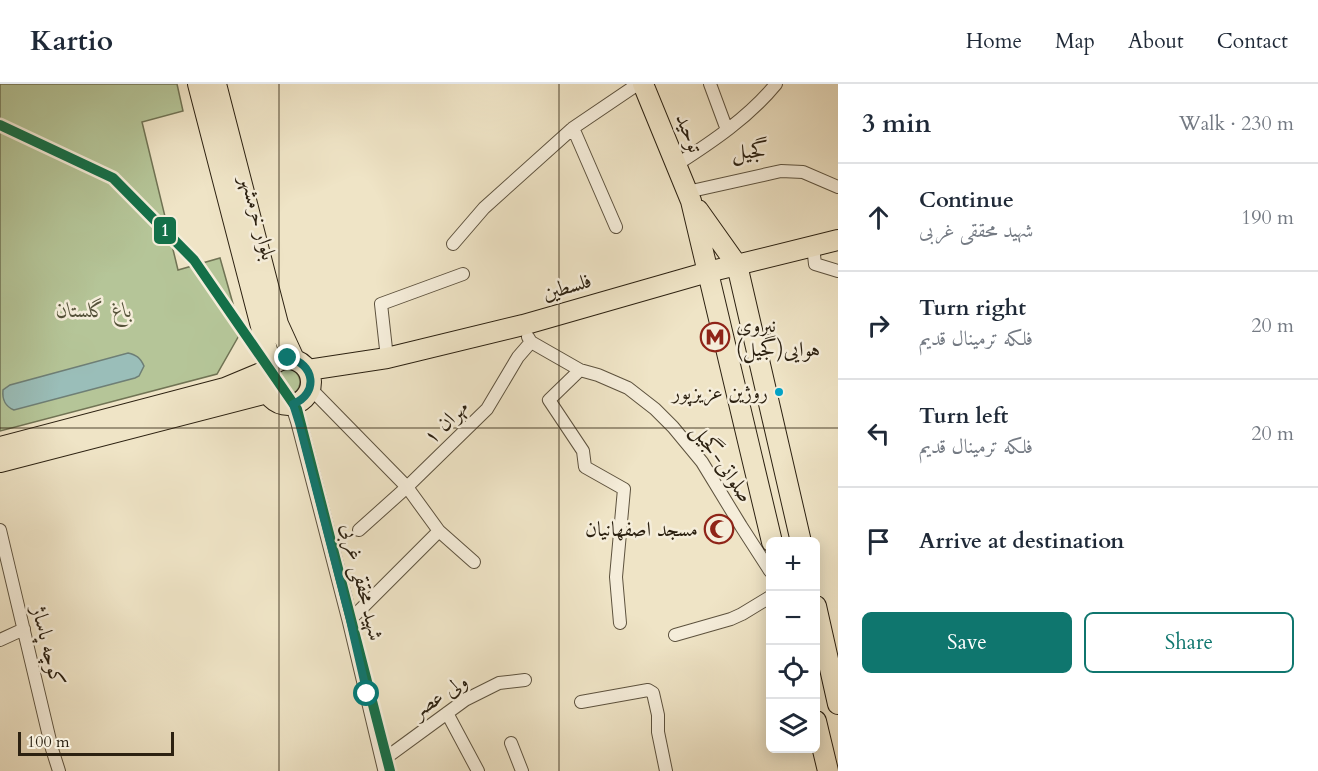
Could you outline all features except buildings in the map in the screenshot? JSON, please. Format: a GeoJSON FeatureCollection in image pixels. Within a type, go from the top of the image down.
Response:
{"type":"FeatureCollection","features":[{"type":"Feature","properties":{"kind":"main road","name":"بلوار خرمشهر"},"geometry":{"type":"LineString","coordinates":[[198,84],[278,324],[306,375]]}},
{"type":"Feature","properties":{"kind":"main road","name":"بلوار خرمشهر"},"geometry":{"type":"LineString","coordinates":[[216,84],[269,367]]}},
{"type":"Feature","properties":{"kind":"main road","name":"توحید"},"geometry":{"type":"LineString","coordinates":[[640,84],[689,197]]}},
{"type":"Feature","properties":{"kind":"main road"},"geometry":{"type":"LineString","coordinates":[[689,197],[738,270],[800,537]]}},
{"type":"Feature","properties":{"kind":"main road"},"geometry":{"type":"LineString","coordinates":[[689,197],[771,537]]}},
{"type":"Feature","properties":{"kind":"main road","name":"فلسطین"},"geometry":{"type":"LineString","coordinates":[[306,375],[527,333],[709,276],[738,270],[838,240]]}},
{"type":"Feature","properties":{"kind":"main road","name":"فلسطین"},"geometry":{"type":"LineString","coordinates":[[306,375],[527,333]]}},
{"type":"Feature","properties":{"kind":"main road"},"geometry":{"type":"LineString","coordinates":[[0,447],[225,388],[282,359],[306,375],[304,398],[287,405],[276,402],[267,393],[264,381],[269,367]]}},
{"type":"Feature","properties":{"kind":"main road"},"geometry":{"type":"LineString","coordinates":[[0,462],[267,393]]}},
{"type":"Feature","properties":{"kind":"main road"},"geometry":{"type":"LineString","coordinates":[[820,624],[838,704]]}},
{"type":"Feature","properties":{"kind":"main road"},"geometry":{"type":"LineString","coordinates":[[820,733],[830,759]]}},
{"type":"Feature","properties":{"kind":"street"},"geometry":{"type":"LineString","coordinates":[[453,244],[484,208],[573,128],[640,84]]}},
{"type":"Feature","properties":{"kind":"street"},"geometry":{"type":"LineString","coordinates":[[710,84],[727,130]]}},
{"type":"Feature","properties":{"kind":"street"},"geometry":{"type":"LineString","coordinates":[[676,165],[727,130],[776,84]]}},
{"type":"Feature","properties":{"kind":"street"},"geometry":{"type":"LineString","coordinates":[[573,128],[616,227]]}},
{"type":"Feature","properties":{"kind":"street"},"geometry":{"type":"LineString","coordinates":[[689,197],[781,171],[803,172],[838,187]]}},
{"type":"Feature","properties":{"kind":"street"},"geometry":{"type":"LineString","coordinates":[[813,246],[815,264],[838,271]]}},
{"type":"Feature","properties":{"kind":"street"},"geometry":{"type":"LineString","coordinates":[[387,358],[381,304],[463,274]]}},
{"type":"Feature","properties":{"kind":"street","name":"صلواتی-گجیل"},"geometry":{"type":"LineString","coordinates":[[527,333],[580,370],[628,388],[655,408],[702,462],[766,564]]}},
{"type":"Feature","properties":{"kind":"street","name":"مهران ۱"},"geometry":{"type":"LineString","coordinates":[[359,530],[487,409],[518,357],[527,333]]}},
{"type":"Feature","properties":{"kind":"street"},"geometry":{"type":"LineString","coordinates":[[580,370],[549,400],[583,451],[585,467],[624,489],[615,577],[620,623]]}},
{"type":"Feature","properties":{"kind":"street"},"geometry":{"type":"LineString","coordinates":[[306,375],[407,487],[439,531],[474,562]]}},
{"type":"Feature","properties":{"kind":"street","name":"شهید محققی غربی"},"geometry":{"type":"LineString","coordinates":[[293,404],[350,620],[384,765]]}},
{"type":"Feature","properties":{"kind":"street","name":"کوچه پاساژ"},"geometry":{"type":"LineString","coordinates":[[0,530],[59,771]]}},
{"type":"Feature","properties":{"kind":"street"},"geometry":{"type":"LineString","coordinates":[[350,620],[439,531]]}},
{"type":"Feature","properties":{"kind":"street"},"geometry":{"type":"LineString","coordinates":[[675,635],[731,619],[766,600]]}},
{"type":"Feature","properties":{"kind":"street"},"geometry":{"type":"LineString","coordinates":[[0,640],[24,629]]}},
{"type":"Feature","properties":{"kind":"street","name":"ولی عصر"},"geometry":{"type":"LineString","coordinates":[[384,765],[465,700],[499,683],[525,680]]}},
{"type":"Feature","properties":{"kind":"street"},"geometry":{"type":"LineString","coordinates":[[580,702],[651,691],[658,715],[658,732],[666,771]]}},
{"type":"Feature","properties":{"kind":"street"},"geometry":{"type":"LineString","coordinates":[[447,713],[478,771]]}},
{"type":"Feature","properties":{"kind":"street"},"geometry":{"type":"LineString","coordinates":[[511,743],[522,771]]}},
{"type":"Feature","properties":{"kind":"green space","name":"باغ گلستان"},"geometry":{"type":"Polygon","coordinates":[[[0,84],[177,84],[183,111],[142,122],[178,270],[220,258],[241,332],[217,374],[0,431],[0,84]]]}},
{"type":"Feature","properties":{"kind":"green space"},"geometry":{"type":"Polygon","coordinates":[[[287,369],[296,373],[300,382],[296,391],[287,395],[278,391],[274,382],[278,373],[287,369]]]}},
{"type":"Feature","properties":{"kind":"water"},"geometry":{"type":"Polygon","coordinates":[[[128,353],[138,357],[144,366],[139,376],[135,378],[14,410],[6,405],[3,390],[10,385],[128,353]]]}},
{"type":"Feature","properties":{"kind":"transit line","name":"1"},"geometry":{"type":"LineString","coordinates":[[0,125],[113,178],[194,260],[297,409],[390,771]]}},
{"type":"Feature","properties":{"kind":"place","name":"نیروی هوایی(گجیل)"},"geometry":{"type":"Point","coordinates":[715,337]}},
{"type":"Feature","properties":{"kind":"place","name":"روژین عزیزپور"},"geometry":{"type":"Point","coordinates":[779,392]}},
{"type":"Feature","properties":{"kind":"place","name":"مسجد اصفهانیان"},"geometry":{"type":"Point","coordinates":[719,529]}},
{"type":"Feature","properties":{"kind":"district","name":"گجیل"},"geometry":{"type":"Point","coordinates":[750,151]}},
{"type":"Feature","properties":{"kind":"route"},"geometry":{"type":"LineString","coordinates":[[288,358],[304,365],[310,376],[308,393],[299,402],[293,404],[350,620],[367,694]]}}]}
